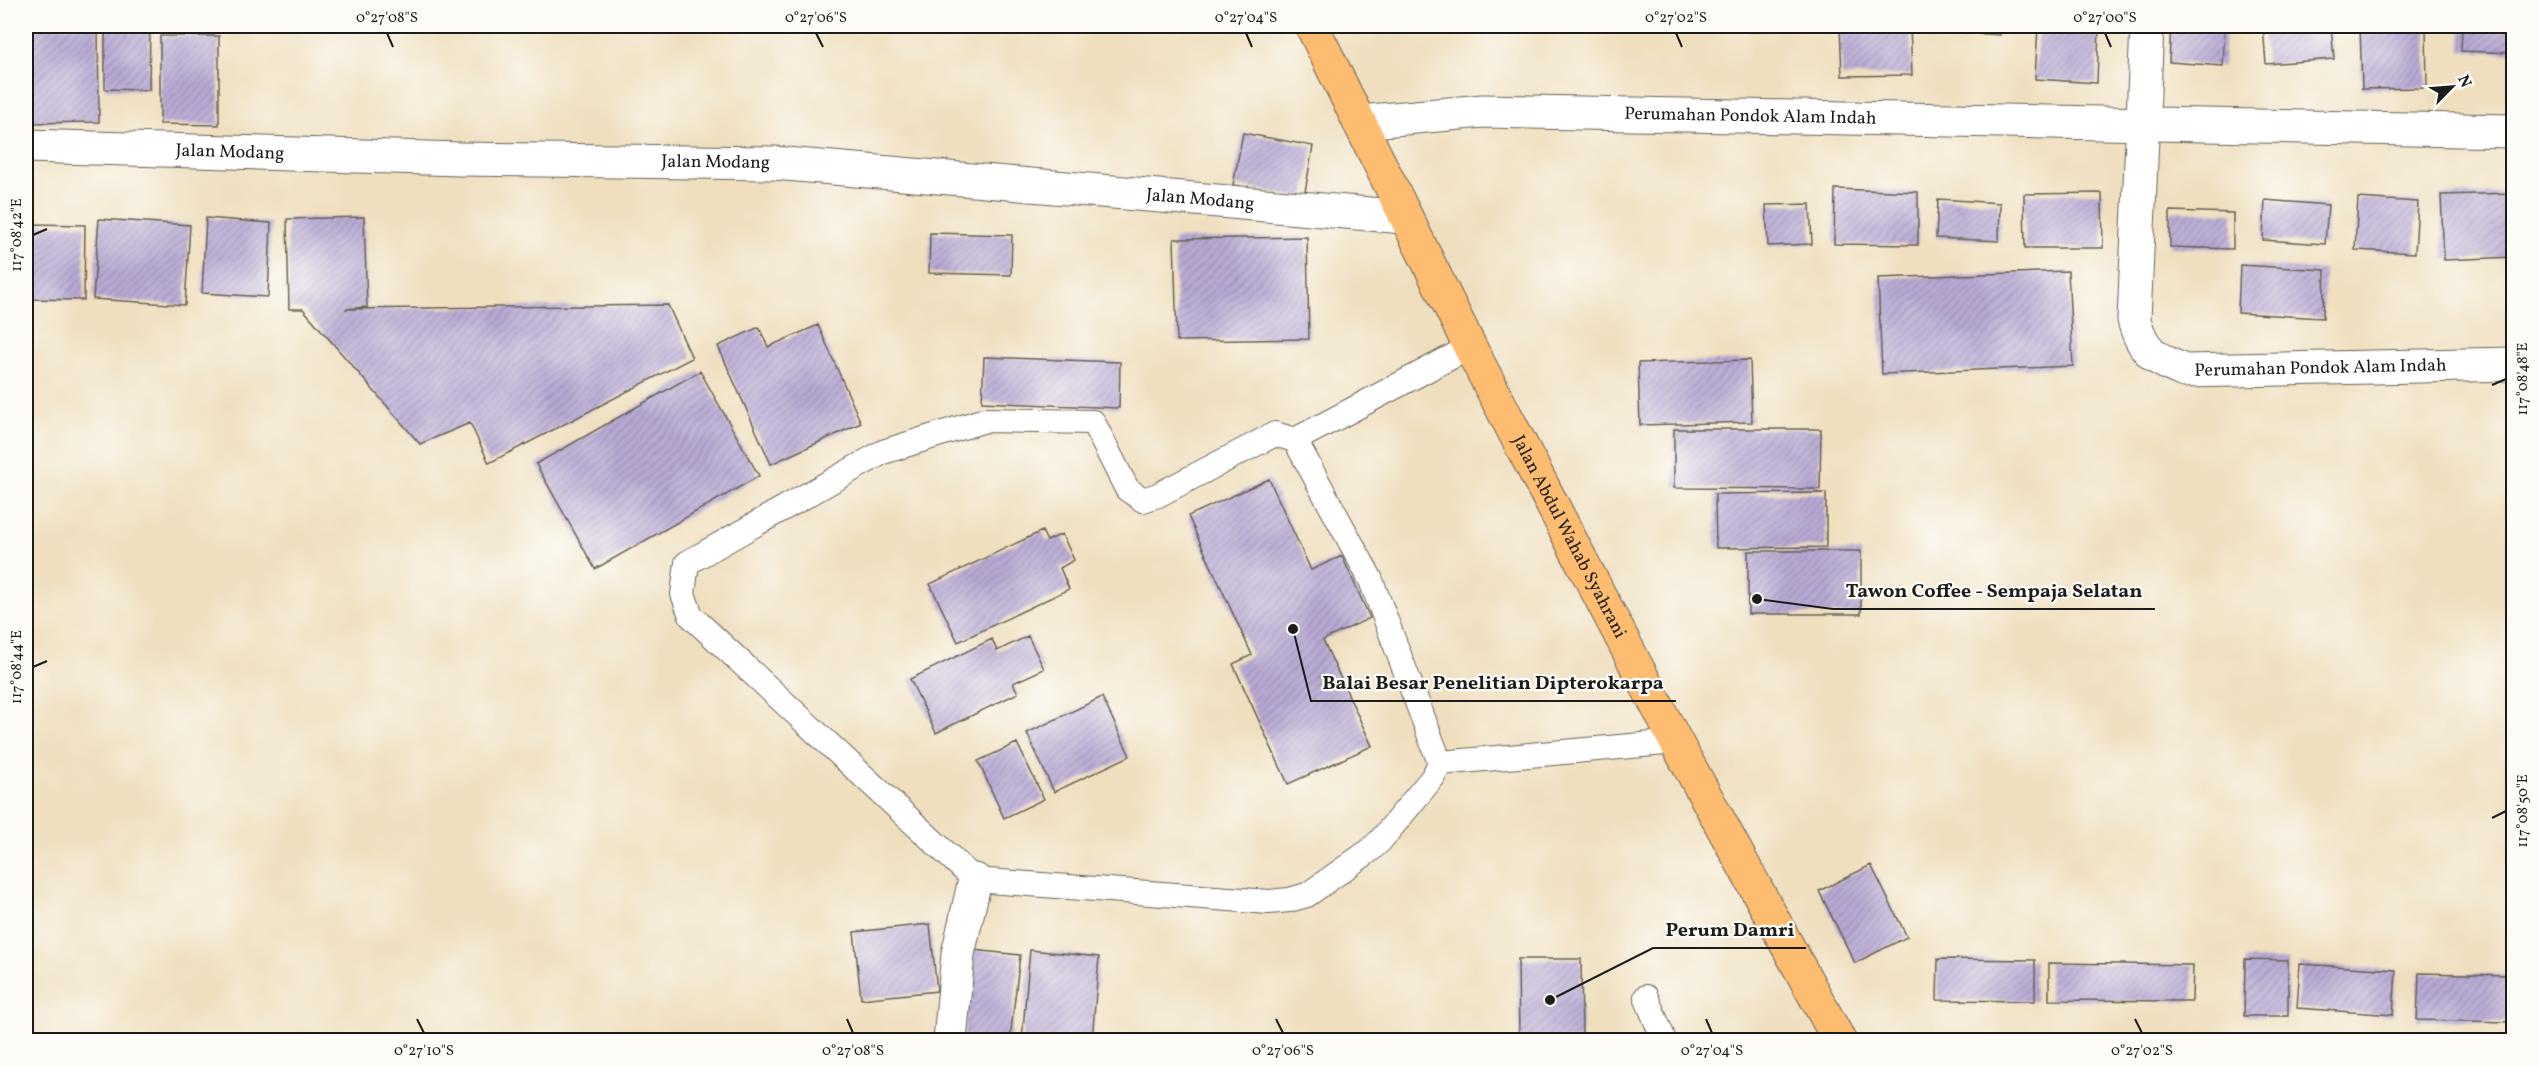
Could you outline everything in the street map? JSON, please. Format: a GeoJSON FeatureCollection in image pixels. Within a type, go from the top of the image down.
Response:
{"type":"FeatureCollection","features":[{"type":"Feature","properties":{"kind":"highway","name":"Jalan Abdul Wahab Syahrani"},"geometry":{"type":"LineString","coordinates":[[1312,26],[1470,347],[1676,742],[1839,1041]]}},
{"type":"Feature","properties":{"kind":"street","name":"Perumahan Pondok Alam Indah"},"geometry":{"type":"LineString","coordinates":[[2147,26],[2134,320],[2140,342],[2158,360],[2184,371],[2514,364]]}},
{"type":"Feature","properties":{"kind":"street","name":"Perumahan Pondok Alam Indah"},"geometry":{"type":"LineString","coordinates":[[1359,122],[1483,111],[2514,131]]}},
{"type":"Feature","properties":{"kind":"street","name":"Jalan Modang"},"geometry":{"type":"LineString","coordinates":[[26,146],[460,159],[774,163],[1404,216]]}},
{"type":"Feature","properties":{"kind":"street"},"geometry":{"type":"LineString","coordinates":[[950,1041],[958,954],[975,880]]}},
{"type":"Feature","properties":{"kind":"lane"},"geometry":{"type":"LineString","coordinates":[[1295,440],[1370,578],[1440,763],[1433,777],[1380,841],[1307,895],[1289,900],[1269,902],[975,880],[692,616],[682,594],[687,563],[883,452],[985,420],[1093,422],[1127,489],[1143,500],[1158,495],[1275,434],[1295,440],[1470,347]]}},
{"type":"Feature","properties":{"kind":"lane"},"geometry":{"type":"LineString","coordinates":[[1440,763],[1676,742]]}},
{"type":"Feature","properties":{"kind":"lane"},"geometry":{"type":"LineString","coordinates":[[1646,997],[1664,1041]]}},
{"type":"Feature","properties":{"kind":"building"},"geometry":{"type":"Polygon","coordinates":[[[26,26],[98,26],[99,122],[26,123],[26,26]]]}},
{"type":"Feature","properties":{"kind":"building"},"geometry":{"type":"Polygon","coordinates":[[[105,26],[150,26],[149,90],[105,89],[105,26]]]}},
{"type":"Feature","properties":{"kind":"building"},"geometry":{"type":"Polygon","coordinates":[[[1104,26],[1125,26],[1106,32],[1104,26]]]}},
{"type":"Feature","properties":{"kind":"building"},"geometry":{"type":"Polygon","coordinates":[[[1749,26],[1817,26],[1817,27],[1749,31],[1749,26]]]}},
{"type":"Feature","properties":{"kind":"building"},"geometry":{"type":"Polygon","coordinates":[[[1840,26],[1910,26],[1912,75],[1842,76],[1840,26]]]}},
{"type":"Feature","properties":{"kind":"building"},"geometry":{"type":"Polygon","coordinates":[[[1928,26],[2000,26],[2000,35],[1928,30],[1928,26]]]}},
{"type":"Feature","properties":{"kind":"building"},"geometry":{"type":"Polygon","coordinates":[[[2038,26],[2099,26],[2097,83],[2035,79],[2038,26]]]}},
{"type":"Feature","properties":{"kind":"building"},"geometry":{"type":"Polygon","coordinates":[[[2171,26],[2225,26],[2223,66],[2169,62],[2171,26]]]}},
{"type":"Feature","properties":{"kind":"building"},"geometry":{"type":"Polygon","coordinates":[[[2263,26],[2331,26],[2334,59],[2266,64],[2263,26]]]}},
{"type":"Feature","properties":{"kind":"building"},"geometry":{"type":"Polygon","coordinates":[[[2360,26],[2426,26],[2427,88],[2362,89],[2360,26]]]}},
{"type":"Feature","properties":{"kind":"building"},"geometry":{"type":"Polygon","coordinates":[[[2462,26],[2514,26],[2514,53],[2461,51],[2462,26]]]}},
{"type":"Feature","properties":{"kind":"building"},"geometry":{"type":"Polygon","coordinates":[[[160,36],[219,36],[219,125],[160,124],[160,36]]]}},
{"type":"Feature","properties":{"kind":"building"},"geometry":{"type":"Polygon","coordinates":[[[1243,133],[1313,146],[1304,198],[1233,185],[1243,133]]]}},
{"type":"Feature","properties":{"kind":"building"},"geometry":{"type":"Polygon","coordinates":[[[1835,189],[1918,192],[1918,245],[1834,244],[1835,189]]]}},
{"type":"Feature","properties":{"kind":"building"},"geometry":{"type":"Polygon","coordinates":[[[2102,193],[2103,248],[2025,248],[2024,194],[2102,193]]]}},
{"type":"Feature","properties":{"kind":"building"},"geometry":{"type":"Polygon","coordinates":[[[2514,193],[2514,257],[2444,260],[2441,195],[2514,193]]]}},
{"type":"Feature","properties":{"kind":"building"},"geometry":{"type":"Polygon","coordinates":[[[2358,198],[2418,202],[2415,253],[2355,250],[2358,198]]]}},
{"type":"Feature","properties":{"kind":"building"},"geometry":{"type":"Polygon","coordinates":[[[1938,199],[2000,203],[1999,241],[1936,238],[1938,199]]]}},
{"type":"Feature","properties":{"kind":"building"},"geometry":{"type":"Polygon","coordinates":[[[2265,200],[2328,205],[2325,244],[2263,240],[2265,200]]]}},
{"type":"Feature","properties":{"kind":"building"},"geometry":{"type":"Polygon","coordinates":[[[1810,204],[1812,244],[1768,246],[1766,205],[1810,204]]]}},
{"type":"Feature","properties":{"kind":"building"},"geometry":{"type":"Polygon","coordinates":[[[2170,211],[2233,213],[2233,249],[2170,247],[2170,211]]]}},
{"type":"Feature","properties":{"kind":"building"},"geometry":{"type":"Polygon","coordinates":[[[364,217],[367,307],[345,309],[668,305],[692,358],[489,463],[470,423],[420,444],[303,309],[289,309],[287,219],[364,217]]]}},
{"type":"Feature","properties":{"kind":"building"},"geometry":{"type":"Polygon","coordinates":[[[206,218],[271,223],[268,297],[202,293],[206,218]]]}},
{"type":"Feature","properties":{"kind":"building"},"geometry":{"type":"Polygon","coordinates":[[[99,219],[190,225],[185,305],[93,299],[99,219]]]}},
{"type":"Feature","properties":{"kind":"building"},"geometry":{"type":"Polygon","coordinates":[[[31,224],[85,225],[84,300],[29,299],[31,224]]]}},
{"type":"Feature","properties":{"kind":"building"},"geometry":{"type":"Polygon","coordinates":[[[930,233],[1012,235],[1011,275],[929,273],[930,233]]]}},
{"type":"Feature","properties":{"kind":"building"},"geometry":{"type":"Polygon","coordinates":[[[1307,237],[1309,339],[1177,341],[1174,239],[1307,237]]]}},
{"type":"Feature","properties":{"kind":"building"},"geometry":{"type":"Polygon","coordinates":[[[2240,265],[2325,270],[2323,318],[2238,313],[2240,265]]]}},
{"type":"Feature","properties":{"kind":"building"},"geometry":{"type":"Polygon","coordinates":[[[2068,271],[2073,366],[1882,374],[1878,278],[2068,271]]]}},
{"type":"Feature","properties":{"kind":"building"},"geometry":{"type":"Polygon","coordinates":[[[818,325],[861,423],[771,464],[718,346],[759,327],[768,347],[818,325]]]}},
{"type":"Feature","properties":{"kind":"building"},"geometry":{"type":"Polygon","coordinates":[[[984,357],[1120,362],[1119,408],[982,402],[984,357]]]}},
{"type":"Feature","properties":{"kind":"building"},"geometry":{"type":"Polygon","coordinates":[[[1750,360],[1752,422],[1640,425],[1638,363],[1750,360]]]}},
{"type":"Feature","properties":{"kind":"building"},"geometry":{"type":"Polygon","coordinates":[[[700,371],[759,476],[595,569],[536,464],[700,371]]]}},
{"type":"Feature","properties":{"kind":"building"},"geometry":{"type":"Polygon","coordinates":[[[1674,429],[1821,429],[1820,489],[1674,488],[1674,429]]]}},
{"type":"Feature","properties":{"kind":"building"},"geometry":{"type":"Polygon","coordinates":[[[1269,479],[1311,570],[1342,556],[1370,618],[1323,640],[1372,746],[1288,784],[1233,664],[1252,655],[1188,516],[1269,479]]]}},
{"type":"Feature","properties":{"kind":"building"},"geometry":{"type":"Polygon","coordinates":[[[1826,493],[1826,547],[1716,548],[1715,494],[1826,493]]]}},
{"type":"Feature","properties":{"kind":"building"},"geometry":{"type":"Polygon","coordinates":[[[1042,531],[1047,541],[1062,534],[1074,560],[1060,568],[1069,589],[958,642],[930,584],[1042,531]]]}},
{"type":"Feature","properties":{"kind":"building"},"geometry":{"type":"Polygon","coordinates":[[[1748,551],[1861,551],[1861,614],[1748,614],[1748,551]]]}},
{"type":"Feature","properties":{"kind":"building"},"geometry":{"type":"Polygon","coordinates":[[[1028,636],[1044,669],[1013,683],[1018,693],[936,733],[910,679],[992,639],[997,651],[1028,636]]]}},
{"type":"Feature","properties":{"kind":"building"},"geometry":{"type":"Polygon","coordinates":[[[1102,697],[1130,756],[1054,792],[1027,733],[1102,697]]]}},
{"type":"Feature","properties":{"kind":"building"},"geometry":{"type":"Polygon","coordinates":[[[1017,743],[1044,799],[1004,818],[978,761],[1017,743]]]}},
{"type":"Feature","properties":{"kind":"building"},"geometry":{"type":"Polygon","coordinates":[[[1871,865],[1907,937],[1855,963],[1819,891],[1871,865]]]}},
{"type":"Feature","properties":{"kind":"building"},"geometry":{"type":"Polygon","coordinates":[[[930,924],[937,991],[861,999],[854,932],[930,924]]]}},
{"type":"Feature","properties":{"kind":"building"},"geometry":{"type":"Polygon","coordinates":[[[973,950],[1020,955],[1010,1040],[963,1040],[973,950]]]}},
{"type":"Feature","properties":{"kind":"building"},"geometry":{"type":"Polygon","coordinates":[[[1030,950],[1099,957],[1092,1040],[1022,1040],[1030,950]]]}},
{"type":"Feature","properties":{"kind":"building"},"geometry":{"type":"Polygon","coordinates":[[[1518,959],[1581,959],[1582,1040],[1519,1040],[1518,959]]]}},
{"type":"Feature","properties":{"kind":"building"},"geometry":{"type":"Polygon","coordinates":[[[1938,959],[2035,960],[2035,1001],[1937,1000],[1938,959]]]}},
{"type":"Feature","properties":{"kind":"building"},"geometry":{"type":"Polygon","coordinates":[[[2245,959],[2288,960],[2288,1016],[2244,1016],[2245,959]]]}},
{"type":"Feature","properties":{"kind":"building"},"geometry":{"type":"Polygon","coordinates":[[[2049,963],[2193,965],[2192,1001],[2049,1000],[2049,963]]]}},
{"type":"Feature","properties":{"kind":"building"},"geometry":{"type":"Polygon","coordinates":[[[2300,964],[2396,970],[2393,1015],[2297,1008],[2300,964]]]}},
{"type":"Feature","properties":{"kind":"building"},"geometry":{"type":"Polygon","coordinates":[[[2419,973],[2510,975],[2509,1022],[2417,1020],[2419,973]]]}},
{"type":"Feature","properties":{"kind":"place","name":"Tawon Coffee - Sempaja Selatan"},"geometry":{"type":"Point","coordinates":[1757,599]}},
{"type":"Feature","properties":{"kind":"place","name":"Balai Besar Penelitian Dipterokarpa"},"geometry":{"type":"Point","coordinates":[1293,629]}},
{"type":"Feature","properties":{"kind":"place","name":"Perum Damri"},"geometry":{"type":"Point","coordinates":[1550,1000]}}]}
